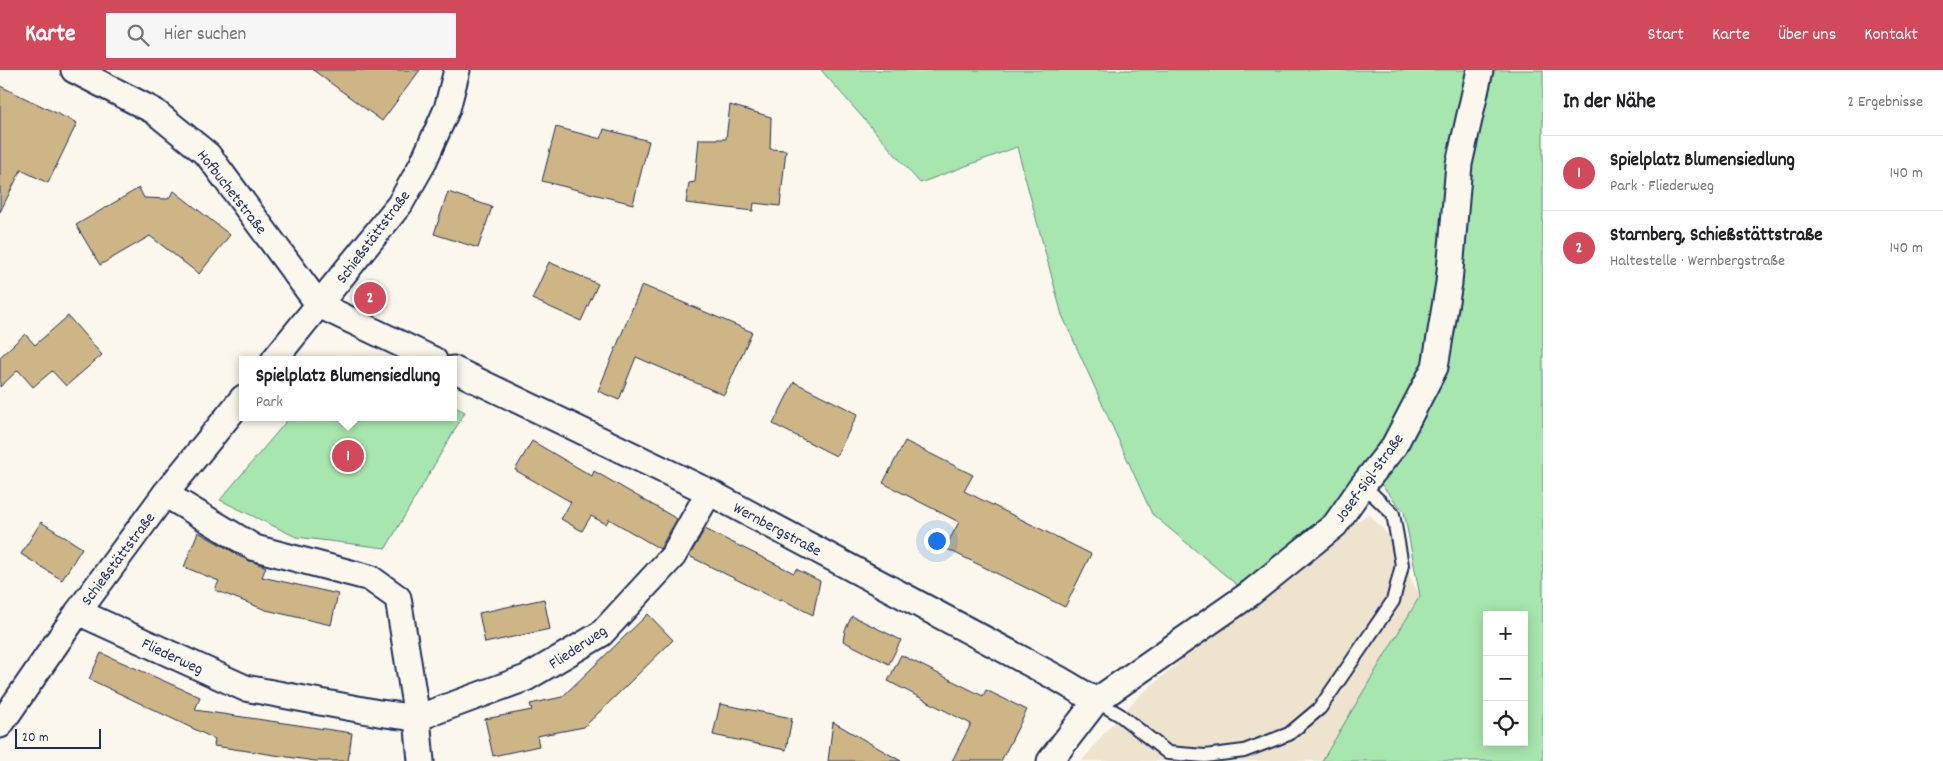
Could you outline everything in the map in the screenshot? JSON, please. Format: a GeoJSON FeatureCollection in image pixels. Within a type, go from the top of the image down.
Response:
{"type":"FeatureCollection","features":[{"type":"Feature","properties":{"kind":"street","name":"Hofbuchetstraße"},"geometry":{"type":"LineString","coordinates":[[74,70],[154,111],[208,154],[319,305]]}},
{"type":"Feature","properties":{"kind":"street","name":"Schießstättstraße"},"geometry":{"type":"LineString","coordinates":[[277,356],[400,204],[422,165],[447,109],[457,70]]}},
{"type":"Feature","properties":{"kind":"street","name":"Josef-Sigl-Straße"},"geometry":{"type":"LineString","coordinates":[[1050,761],[1096,701],[1248,595],[1335,525],[1363,485],[1394,446],[1436,367],[1449,283],[1459,164],[1480,70]]}},
{"type":"Feature","properties":{"kind":"street"},"geometry":{"type":"LineString","coordinates":[[319,305],[426,356]]}},
{"type":"Feature","properties":{"kind":"street","name":"Wernbergstraße"},"geometry":{"type":"LineString","coordinates":[[457,371],[709,492],[1060,679],[1096,701]]}},
{"type":"Feature","properties":{"kind":"street","name":"Schießstättstraße"},"geometry":{"type":"LineString","coordinates":[[0,725],[78,612],[164,494],[239,403]]}},
{"type":"Feature","properties":{"kind":"street","name":"Fliederweg"},"geometry":{"type":"LineString","coordinates":[[78,612],[244,688],[379,713],[417,718],[526,678],[601,634],[672,556],[709,492]]}},
{"type":"Feature","properties":{"kind":"street"},"geometry":{"type":"LineString","coordinates":[[164,494],[255,548],[370,578],[398,598],[417,718],[421,761]]}},
{"type":"Feature","properties":{"kind":"lane"},"geometry":{"type":"LineString","coordinates":[[1096,701],[1120,715],[1168,753],[1205,756],[1244,751],[1289,734],[1320,708],[1393,601],[1402,565],[1393,514],[1363,485]]}},
{"type":"Feature","properties":{"kind":"shaded area"},"geometry":{"type":"Polygon","coordinates":[[[1369,514],[1387,534],[1420,596],[1353,710],[1326,761],[1082,761],[1106,731],[1140,695],[1252,602],[1323,551],[1356,522],[1369,514]]]}},
{"type":"Feature","properties":{"kind":"green space"},"geometry":{"type":"Polygon","coordinates":[[[821,70],[1543,70],[1543,761],[1322,761],[1420,596],[1404,512],[1369,470],[1331,521],[1237,585],[1152,514],[1062,315],[1017,147],[920,183],[821,70]]]}},
{"type":"Feature","properties":{"kind":"green space"},"geometry":{"type":"Polygon","coordinates":[[[457,408],[465,412],[386,548],[296,537],[220,500],[287,421],[457,421],[457,408]]]}},
{"type":"Feature","properties":{"kind":"building"},"geometry":{"type":"Polygon","coordinates":[[[313,70],[420,70],[382,121],[313,70]]]}},
{"type":"Feature","properties":{"kind":"building"},"geometry":{"type":"Polygon","coordinates":[[[0,86],[77,123],[48,183],[21,170],[0,212],[0,86]]]}},
{"type":"Feature","properties":{"kind":"building"},"geometry":{"type":"Polygon","coordinates":[[[730,105],[771,117],[770,149],[786,150],[780,206],[754,203],[753,211],[686,203],[689,183],[695,182],[699,139],[726,139],[730,105]]]}},
{"type":"Feature","properties":{"kind":"building"},"geometry":{"type":"Polygon","coordinates":[[[556,127],[601,139],[604,129],[649,141],[633,204],[542,181],[556,127]]]}},
{"type":"Feature","properties":{"kind":"building"},"geometry":{"type":"Polygon","coordinates":[[[139,188],[144,198],[168,199],[174,191],[230,235],[199,274],[150,236],[100,265],[76,225],[139,188]]]}},
{"type":"Feature","properties":{"kind":"building"},"geometry":{"type":"Polygon","coordinates":[[[448,192],[492,207],[478,248],[434,234],[448,192]]]}},
{"type":"Feature","properties":{"kind":"building"},"geometry":{"type":"Polygon","coordinates":[[[549,262],[598,284],[581,321],[532,299],[549,262]]]}},
{"type":"Feature","properties":{"kind":"building"},"geometry":{"type":"Polygon","coordinates":[[[642,285],[752,332],[724,395],[636,357],[619,400],[598,391],[642,285]]]}},
{"type":"Feature","properties":{"kind":"building"},"geometry":{"type":"Polygon","coordinates":[[[68,316],[102,355],[66,386],[52,371],[33,387],[18,370],[0,387],[0,357],[25,334],[35,345],[68,316]]]}},
{"type":"Feature","properties":{"kind":"building"},"geometry":{"type":"Polygon","coordinates":[[[794,382],[858,414],[836,456],[773,424],[794,382]]]}},
{"type":"Feature","properties":{"kind":"building"},"geometry":{"type":"Polygon","coordinates":[[[532,441],[592,476],[594,471],[677,519],[660,549],[609,519],[606,524],[591,516],[582,531],[561,519],[571,502],[515,470],[532,441]]]}},
{"type":"Feature","properties":{"kind":"building"},"geometry":{"type":"Polygon","coordinates":[[[905,441],[973,475],[964,491],[1091,554],[1065,607],[945,548],[959,522],[883,483],[905,441]]]}},
{"type":"Feature","properties":{"kind":"building"},"geometry":{"type":"Polygon","coordinates":[[[41,522],[82,548],[62,580],[21,554],[41,522]]]}},
{"type":"Feature","properties":{"kind":"building"},"geometry":{"type":"Polygon","coordinates":[[[705,529],[794,573],[796,569],[820,581],[813,615],[781,599],[780,601],[689,556],[705,529]]]}},
{"type":"Feature","properties":{"kind":"building"},"geometry":{"type":"Polygon","coordinates":[[[198,532],[236,555],[266,567],[262,577],[338,594],[331,625],[266,610],[215,590],[219,581],[184,567],[198,532]]]}},
{"type":"Feature","properties":{"kind":"building"},"geometry":{"type":"Polygon","coordinates":[[[544,599],[550,629],[485,643],[479,613],[544,599]]]}},
{"type":"Feature","properties":{"kind":"building"},"geometry":{"type":"Polygon","coordinates":[[[648,614],[673,640],[584,727],[537,736],[539,746],[493,756],[485,719],[532,710],[530,704],[562,697],[648,614]]]}},
{"type":"Feature","properties":{"kind":"building"},"geometry":{"type":"Polygon","coordinates":[[[852,616],[901,640],[889,664],[843,641],[845,630],[852,616]]]}},
{"type":"Feature","properties":{"kind":"building"},"geometry":{"type":"Polygon","coordinates":[[[101,653],[200,697],[195,710],[352,733],[348,761],[315,761],[214,746],[215,739],[89,679],[101,653]]]}},
{"type":"Feature","properties":{"kind":"building"},"geometry":{"type":"Polygon","coordinates":[[[901,655],[983,696],[986,690],[1027,710],[1001,761],[952,761],[971,724],[888,681],[901,655]]]}},
{"type":"Feature","properties":{"kind":"building"},"geometry":{"type":"Polygon","coordinates":[[[720,704],[792,718],[786,750],[713,735],[720,704]]]}},
{"type":"Feature","properties":{"kind":"building"},"geometry":{"type":"Polygon","coordinates":[[[833,722],[901,761],[828,761],[833,722]]]}},
{"type":"Feature","properties":{"kind":"place","name":"Starnberg, Schießstättstraße"},"geometry":{"type":"Point","coordinates":[370,298]}},
{"type":"Feature","properties":{"kind":"place","name":"Spielplatz Blumensiedlung"},"geometry":{"type":"Point","coordinates":[348,456]}}]}
